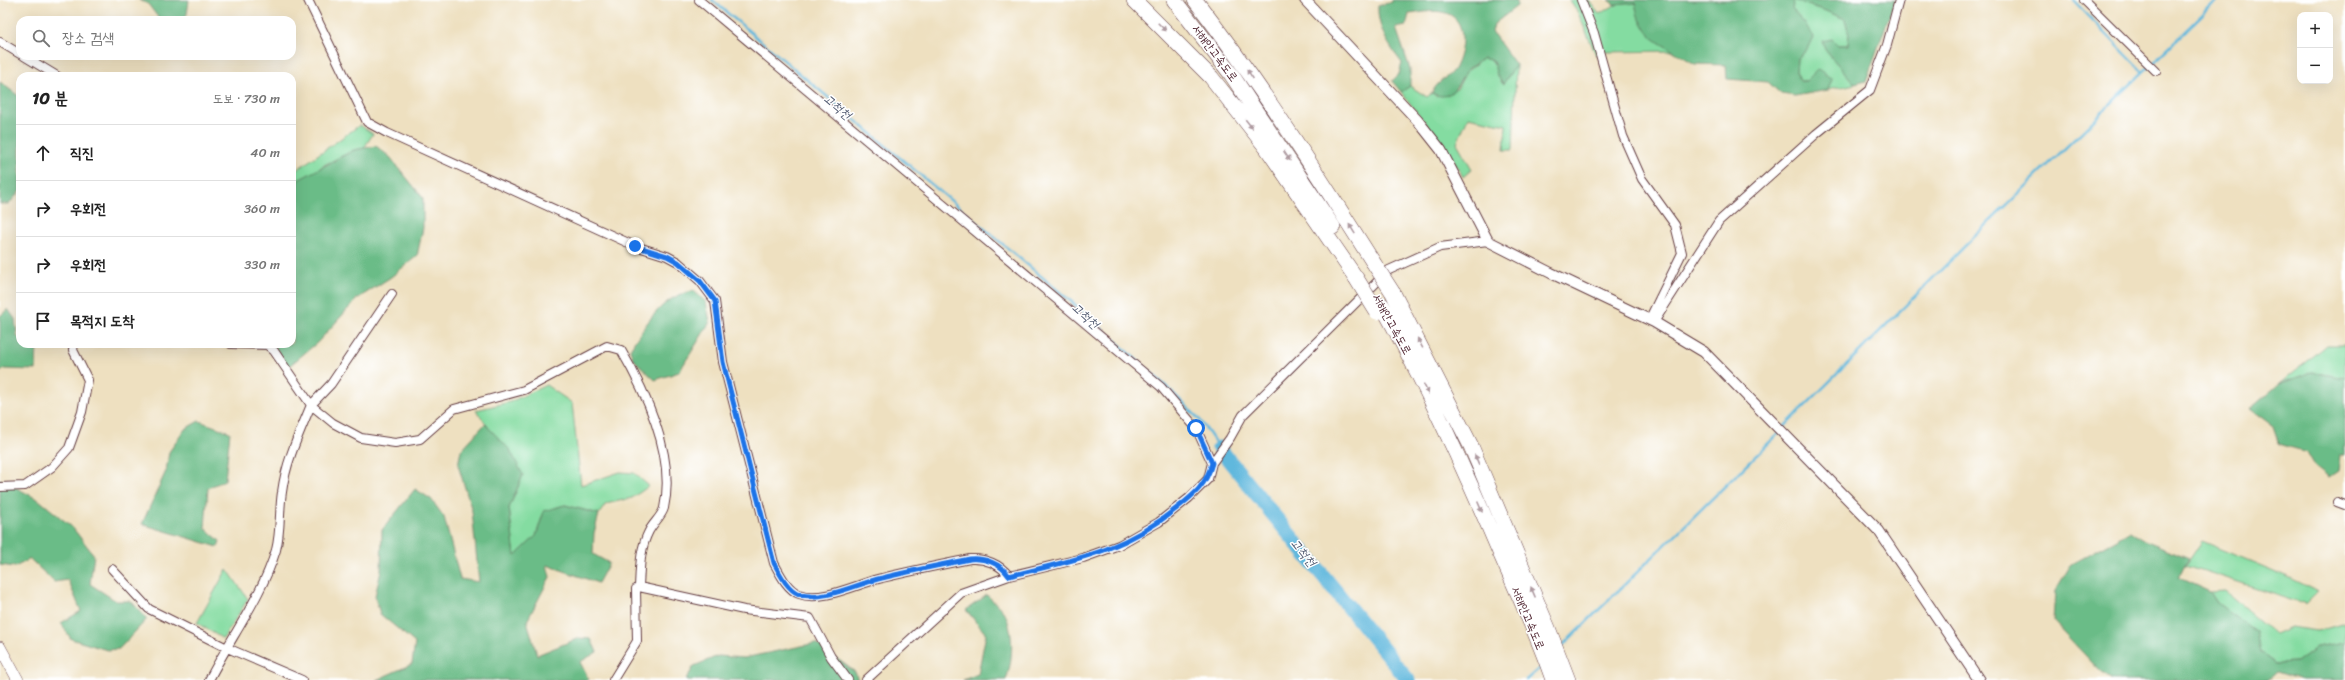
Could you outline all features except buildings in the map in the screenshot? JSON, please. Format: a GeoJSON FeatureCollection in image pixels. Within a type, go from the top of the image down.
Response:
{"type":"FeatureCollection","features":[{"type":"Feature","properties":{"kind":"highway"},"geometry":{"type":"LineString","coordinates":[[1134,0],[1211,77],[1364,271]]}},
{"type":"Feature","properties":{"kind":"highway","name":"서해안고속도로"},"geometry":{"type":"LineString","coordinates":[[1174,0],[1231,74],[1364,271],[1393,293],[1471,446],[1561,658],[1568,680]]}},
{"type":"Feature","properties":{"kind":"highway","name":"서해안고속도로"},"geometry":{"type":"LineString","coordinates":[[1195,0],[1245,66],[1313,167],[1364,271],[1380,309],[1413,362],[1460,460],[1538,640],[1551,676]]}},
{"type":"Feature","properties":{"kind":"main road"},"geometry":{"type":"LineString","coordinates":[[0,647],[18,680]]}},
{"type":"Feature","properties":{"kind":"street"},"geometry":{"type":"LineString","coordinates":[[308,0],[367,122],[387,133],[635,246],[667,256],[678,262],[700,281],[715,301],[723,362],[774,563],[786,584],[798,593],[810,597],[848,590],[880,578],[980,558],[1003,568],[1009,576]]}},
{"type":"Feature","properties":{"kind":"street"},"geometry":{"type":"LineString","coordinates":[[699,0],[1161,387],[1196,428],[1214,460]]}},
{"type":"Feature","properties":{"kind":"street"},"geometry":{"type":"LineString","coordinates":[[1581,0],[1594,33],[1623,136],[1642,180],[1675,225],[1682,253],[1652,321]]}},
{"type":"Feature","properties":{"kind":"street"},"geometry":{"type":"LineString","coordinates":[[1652,321],[1719,221],[1816,134],[1870,90],[1887,45],[1899,0]]}},
{"type":"Feature","properties":{"kind":"street"},"geometry":{"type":"LineString","coordinates":[[2084,0],[2152,67]]}},
{"type":"Feature","properties":{"kind":"street"},"geometry":{"type":"LineString","coordinates":[[1309,2],[1418,121],[1441,150],[1488,241],[1550,274],[1652,321],[1704,352],[1879,531],[1979,680]]}},
{"type":"Feature","properties":{"kind":"street"},"geometry":{"type":"LineString","coordinates":[[0,42],[16,52]]}},
{"type":"Feature","properties":{"kind":"street"},"geometry":{"type":"LineString","coordinates":[[31,60],[50,72]]}},
{"type":"Feature","properties":{"kind":"street"},"geometry":{"type":"LineString","coordinates":[[866,680],[961,592],[1009,576],[1083,558],[1119,546],[1159,522],[1189,498],[1208,479],[1214,460],[1230,438],[1242,415],[1389,270],[1440,247],[1488,241]]}},
{"type":"Feature","properties":{"kind":"street"},"geometry":{"type":"LineString","coordinates":[[209,680],[225,647],[253,602],[265,578],[276,548],[282,492],[288,459],[311,405],[331,384],[392,294]]}},
{"type":"Feature","properties":{"kind":"street"},"geometry":{"type":"LineString","coordinates":[[270,348],[274,351],[311,405],[332,424],[361,438],[395,443],[420,439],[454,409],[524,390],[607,346],[620,350],[631,368],[661,437],[666,474],[664,509],[649,531],[640,558],[639,587],[744,610],[810,618],[831,657],[848,680]]}},
{"type":"Feature","properties":{"kind":"street"},"geometry":{"type":"LineString","coordinates":[[0,487],[25,486],[52,467],[69,448],[82,412],[88,380],[72,350],[73,348]]}},
{"type":"Feature","properties":{"kind":"street"},"geometry":{"type":"LineString","coordinates":[[112,569],[149,609],[225,647],[302,680]]}},
{"type":"Feature","properties":{"kind":"street"},"geometry":{"type":"LineString","coordinates":[[613,680],[637,641],[636,589]]}},
{"type":"Feature","properties":{"kind":"green space"},"geometry":{"type":"Polygon","coordinates":[[[139,0],[189,0],[186,16],[157,16],[148,4],[139,0]]]}},
{"type":"Feature","properties":{"kind":"green space"},"geometry":{"type":"Polygon","coordinates":[[[1391,0],[1517,0],[1517,6],[1494,24],[1492,32],[1516,65],[1503,84],[1497,75],[1493,61],[1483,58],[1467,71],[1452,92],[1444,96],[1438,96],[1432,93],[1434,89],[1452,72],[1460,53],[1462,36],[1460,27],[1457,20],[1451,15],[1442,12],[1430,11],[1409,14],[1406,26],[1396,28],[1410,69],[1410,86],[1401,92],[1392,81],[1399,74],[1402,63],[1385,36],[1378,14],[1378,6],[1392,2],[1391,0]]]}},
{"type":"Feature","properties":{"kind":"green space"},"geometry":{"type":"Polygon","coordinates":[[[1569,0],[1589,0],[1599,14],[1615,5],[1635,3],[1641,20],[1649,32],[1660,42],[1676,51],[1606,52],[1596,55],[1578,13],[1569,0]]]}},
{"type":"Feature","properties":{"kind":"green space"},"geometry":{"type":"Polygon","coordinates":[[[1608,0],[1895,0],[1866,81],[1855,84],[1826,51],[1822,41],[1832,39],[1838,45],[1848,45],[1849,34],[1845,19],[1821,9],[1794,1],[1792,9],[1806,25],[1813,37],[1806,51],[1797,58],[1796,72],[1800,81],[1806,81],[1818,69],[1832,79],[1828,90],[1795,96],[1781,94],[1768,82],[1727,79],[1726,65],[1695,64],[1650,36],[1638,16],[1635,3],[1615,5],[1608,0]]]}},
{"type":"Feature","properties":{"kind":"green space"},"geometry":{"type":"Polygon","coordinates":[[[1794,1],[1821,9],[1845,19],[1849,34],[1848,45],[1838,45],[1826,51],[1855,84],[1828,90],[1832,78],[1800,81],[1796,72],[1797,58],[1806,51],[1792,9],[1794,1]]]}},
{"type":"Feature","properties":{"kind":"green space"},"geometry":{"type":"Polygon","coordinates":[[[1483,58],[1493,61],[1497,75],[1503,84],[1516,65],[1513,150],[1504,150],[1506,125],[1468,117],[1457,143],[1472,169],[1463,177],[1450,154],[1401,92],[1410,86],[1427,97],[1432,93],[1436,96],[1457,89],[1466,72],[1483,58]]]}},
{"type":"Feature","properties":{"kind":"green space"},"geometry":{"type":"Polygon","coordinates":[[[0,82],[16,94],[16,196],[9,204],[0,204],[0,82]]]}},
{"type":"Feature","properties":{"kind":"green space"},"geometry":{"type":"Polygon","coordinates":[[[360,125],[373,134],[364,148],[354,150],[322,166],[296,205],[296,170],[360,125]]]}},
{"type":"Feature","properties":{"kind":"green space"},"geometry":{"type":"Polygon","coordinates":[[[376,146],[390,157],[423,198],[423,228],[417,256],[391,277],[357,299],[318,342],[288,367],[276,348],[296,348],[296,190],[298,180],[354,150],[376,146]]]}},
{"type":"Feature","properties":{"kind":"green space"},"geometry":{"type":"Polygon","coordinates":[[[694,291],[706,302],[710,322],[679,372],[655,380],[633,359],[630,349],[656,312],[673,298],[694,291]]]}},
{"type":"Feature","properties":{"kind":"green space"},"geometry":{"type":"Polygon","coordinates":[[[8,309],[15,319],[16,348],[37,348],[36,370],[5,369],[0,372],[0,316],[8,309]]]}},
{"type":"Feature","properties":{"kind":"green space"},"geometry":{"type":"Polygon","coordinates":[[[2326,345],[2345,345],[2345,378],[2312,372],[2279,384],[2326,345]]]}},
{"type":"Feature","properties":{"kind":"green space"},"geometry":{"type":"Polygon","coordinates":[[[2312,372],[2345,378],[2345,455],[2340,455],[2338,471],[2329,477],[2315,466],[2307,452],[2279,444],[2273,426],[2250,409],[2279,384],[2312,372]]]}},
{"type":"Feature","properties":{"kind":"green space"},"geometry":{"type":"Polygon","coordinates":[[[546,385],[572,403],[581,485],[620,472],[634,473],[649,486],[632,498],[606,504],[599,514],[565,505],[544,511],[536,536],[515,557],[509,508],[523,475],[476,410],[510,402],[546,385]]]}},
{"type":"Feature","properties":{"kind":"green space"},"geometry":{"type":"Polygon","coordinates":[[[199,421],[230,432],[225,480],[208,488],[205,528],[220,541],[218,547],[142,524],[166,471],[169,452],[185,429],[199,421]]]}},
{"type":"Feature","properties":{"kind":"green space"},"geometry":{"type":"Polygon","coordinates":[[[485,424],[510,450],[523,475],[509,508],[515,556],[536,536],[544,511],[565,505],[599,514],[594,533],[593,554],[609,563],[598,583],[547,565],[550,577],[527,621],[537,655],[579,638],[591,639],[597,652],[580,662],[589,680],[376,680],[412,664],[415,643],[380,614],[375,596],[381,571],[382,530],[415,489],[431,499],[444,517],[460,579],[479,582],[472,511],[458,465],[461,450],[485,424]]]}},
{"type":"Feature","properties":{"kind":"green space"},"geometry":{"type":"Polygon","coordinates":[[[0,479],[39,500],[72,527],[94,555],[90,584],[116,601],[131,601],[147,619],[119,649],[107,650],[71,639],[61,623],[81,611],[68,580],[54,582],[30,559],[15,567],[0,565],[0,479]]]}},
{"type":"Feature","properties":{"kind":"green space"},"geometry":{"type":"Polygon","coordinates":[[[2131,531],[2142,539],[2189,558],[2179,578],[2210,592],[2217,603],[2256,632],[2260,652],[2276,663],[2296,662],[2316,647],[2345,642],[2345,680],[2302,680],[2277,672],[2268,680],[2112,680],[2101,672],[2053,621],[2055,591],[2072,563],[2131,531]]]}},
{"type":"Feature","properties":{"kind":"green space"},"geometry":{"type":"Polygon","coordinates":[[[2202,541],[2281,574],[2318,592],[2306,604],[2186,565],[2202,541]]]}},
{"type":"Feature","properties":{"kind":"green space"},"geometry":{"type":"Polygon","coordinates":[[[227,569],[248,599],[223,639],[197,623],[227,569]]]}},
{"type":"Feature","properties":{"kind":"green space"},"geometry":{"type":"Polygon","coordinates":[[[2225,591],[2275,634],[2291,627],[2318,631],[2345,623],[2345,642],[2316,647],[2296,662],[2276,663],[2260,652],[2256,632],[2217,603],[2210,592],[2225,591]]]}},
{"type":"Feature","properties":{"kind":"green space"},"geometry":{"type":"Polygon","coordinates":[[[987,595],[1002,610],[1009,624],[1012,648],[1006,680],[963,680],[978,674],[986,634],[966,610],[987,595]]]}},
{"type":"Feature","properties":{"kind":"green space"},"geometry":{"type":"Polygon","coordinates":[[[816,643],[855,672],[858,680],[686,680],[694,666],[718,656],[744,658],[816,643]]]}},
{"type":"Feature","properties":{"kind":"waterway","name":"고척천"},"geometry":{"type":"LineString","coordinates":[[712,0],[1073,303],[1169,389],[1200,420],[1219,448]]}},
{"type":"Feature","properties":{"kind":"waterway"},"geometry":{"type":"LineString","coordinates":[[2073,0],[2143,72]]}},
{"type":"Feature","properties":{"kind":"waterway"},"geometry":{"type":"LineString","coordinates":[[1783,428],[1970,241],[2217,0]]}},
{"type":"Feature","properties":{"kind":"waterway"},"geometry":{"type":"LineString","coordinates":[[1561,647],[1780,432]]}},
{"type":"Feature","properties":{"kind":"waterway","name":"고척천"},"geometry":{"type":"LineString","coordinates":[[1219,448],[1408,680]]}},
{"type":"Feature","properties":{"kind":"waterway"},"geometry":{"type":"LineString","coordinates":[[1526,680],[1542,666]]}},
{"type":"Feature","properties":{"kind":"route"},"geometry":{"type":"LineString","coordinates":[[635,246],[667,256],[678,262],[700,281],[715,301],[723,362],[774,563],[786,584],[798,593],[810,597],[848,590],[880,578],[970,559],[980,558],[1003,568],[1009,576],[1083,558],[1119,546],[1159,522],[1189,498],[1208,479],[1212,463],[1196,428]]}}]}
